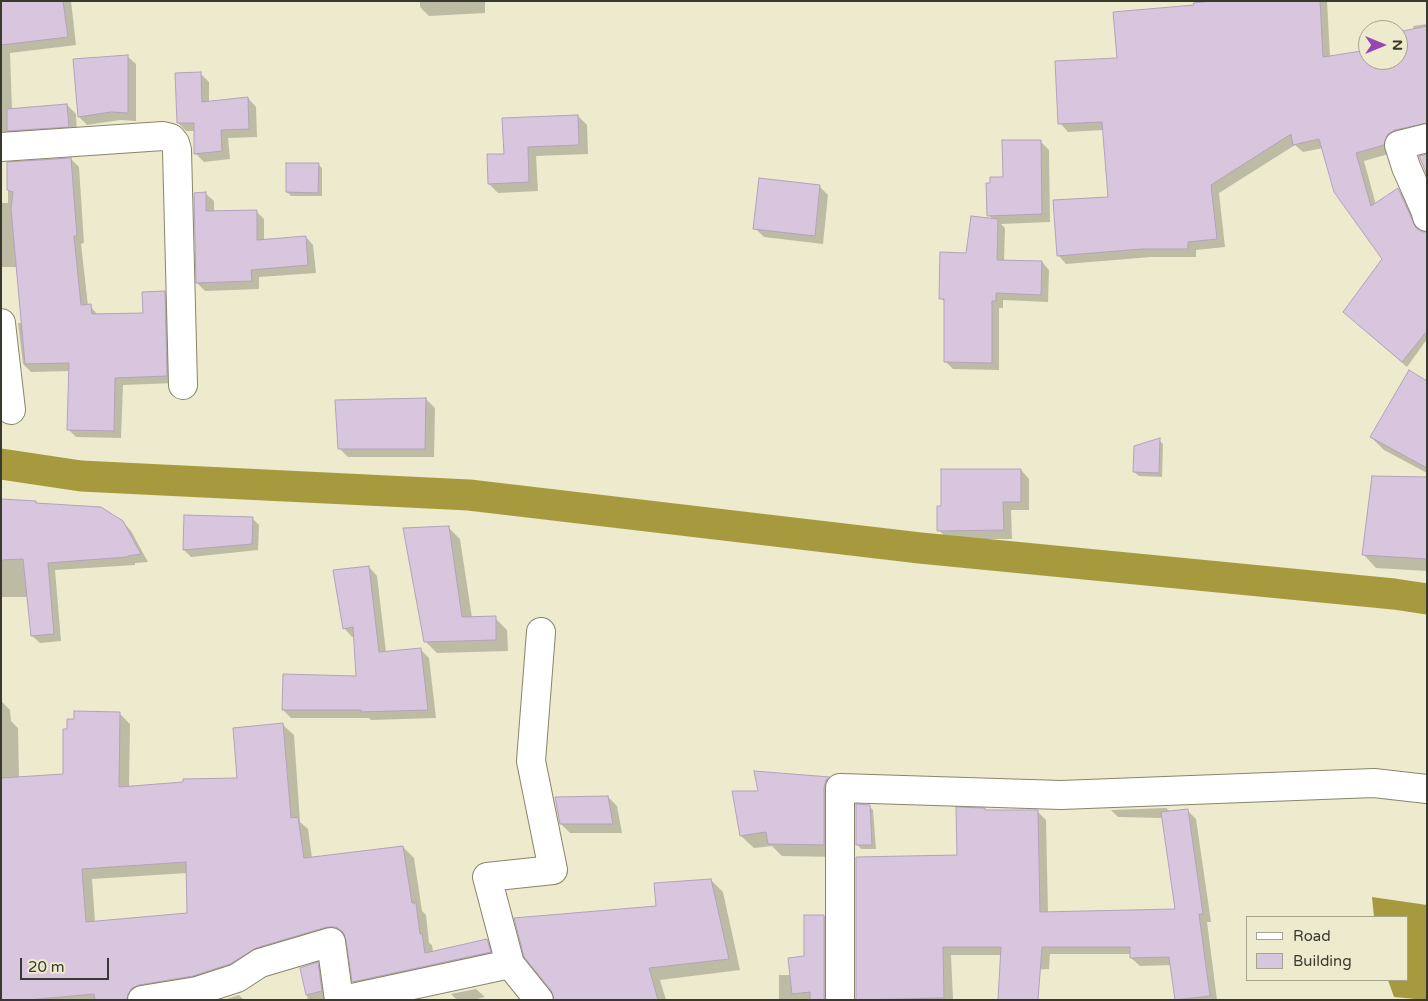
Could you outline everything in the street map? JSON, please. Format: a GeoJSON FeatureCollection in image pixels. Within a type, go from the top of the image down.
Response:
{"type":"FeatureCollection","features":[{"type":"Feature","properties":{"kind":"street"},"geometry":{"type":"LineString","coordinates":[[1,147],[163,136],[171,138],[175,143],[177,150],[183,385]]}},
{"type":"Feature","properties":{"kind":"street"},"geometry":{"type":"LineString","coordinates":[[1427,138],[1399,146],[1427,217]]}},
{"type":"Feature","properties":{"kind":"street"},"geometry":{"type":"LineString","coordinates":[[1,323],[11,410]]}},
{"type":"Feature","properties":{"kind":"street"},"geometry":{"type":"LineString","coordinates":[[539,1000],[510,964],[487,877],[553,870],[531,762],[541,632]]}},
{"type":"Feature","properties":{"kind":"street"},"geometry":{"type":"LineString","coordinates":[[840,1000],[840,788],[1061,795],[1374,783],[1427,789]]}},
{"type":"Feature","properties":{"kind":"street"},"geometry":{"type":"LineString","coordinates":[[142,1000],[197,991],[237,978],[260,963],[331,942],[339,1000]]}},
{"type":"Feature","properties":{"kind":"street"},"geometry":{"type":"LineString","coordinates":[[343,1000],[510,964]]}},
{"type":"Feature","properties":{"kind":"shaded area"},"geometry":{"type":"Polygon","coordinates":[[[1372,897],[1427,905],[1427,1000],[1394,997],[1388,981],[1408,981],[1408,916],[1374,916],[1372,897]]]}},
{"type":"Feature","properties":{"kind":"building"},"geometry":{"type":"Polygon","coordinates":[[[1,1],[63,1],[68,37],[1,45],[1,1]]]}},
{"type":"Feature","properties":{"kind":"building"},"geometry":{"type":"Polygon","coordinates":[[[1212,1],[1320,1],[1323,57],[1358,52],[1358,70],[1408,70],[1408,30],[1427,26],[1427,123],[1395,130],[1388,134],[1384,145],[1356,153],[1371,206],[1398,188],[1416,228],[1427,232],[1427,331],[1402,362],[1343,312],[1382,259],[1334,192],[1319,139],[1293,145],[1291,134],[1211,185],[1217,239],[1188,242],[1188,249],[1141,249],[1057,256],[1053,200],[1108,197],[1102,122],[1058,124],[1055,61],[1117,58],[1113,12],[1194,5],[1193,3],[1212,1]]]}},
{"type":"Feature","properties":{"kind":"building"},"geometry":{"type":"Polygon","coordinates":[[[128,55],[128,113],[111,112],[78,117],[73,59],[128,55]]]}},
{"type":"Feature","properties":{"kind":"building"},"geometry":{"type":"Polygon","coordinates":[[[201,72],[202,102],[248,97],[249,129],[221,130],[222,151],[194,154],[194,123],[177,123],[175,73],[201,72]]]}},
{"type":"Feature","properties":{"kind":"building"},"geometry":{"type":"Polygon","coordinates":[[[67,104],[69,127],[7,131],[7,109],[67,104]]]}},
{"type":"Feature","properties":{"kind":"building"},"geometry":{"type":"Polygon","coordinates":[[[578,115],[579,145],[528,147],[529,182],[488,184],[487,154],[504,154],[502,118],[578,115]]]}},
{"type":"Feature","properties":{"kind":"building"},"geometry":{"type":"Polygon","coordinates":[[[1002,140],[1041,140],[1042,214],[987,216],[986,183],[990,183],[990,177],[1003,177],[1002,140]]]}},
{"type":"Feature","properties":{"kind":"building"},"geometry":{"type":"Polygon","coordinates":[[[1427,154],[1427,175],[1419,156],[1427,154]]]}},
{"type":"Feature","properties":{"kind":"building"},"geometry":{"type":"Polygon","coordinates":[[[71,158],[77,236],[74,236],[81,305],[91,304],[92,314],[143,313],[142,292],[165,291],[167,376],[115,378],[114,431],[67,430],[69,363],[25,364],[11,209],[13,192],[7,190],[7,162],[71,158]]]}},
{"type":"Feature","properties":{"kind":"building"},"geometry":{"type":"Polygon","coordinates":[[[286,163],[319,163],[318,193],[286,192],[286,163]]]}},
{"type":"Feature","properties":{"kind":"building"},"geometry":{"type":"Polygon","coordinates":[[[759,178],[820,185],[815,236],[753,229],[759,178]]]}},
{"type":"Feature","properties":{"kind":"building"},"geometry":{"type":"Polygon","coordinates":[[[206,192],[206,211],[257,210],[257,240],[306,236],[308,265],[251,270],[252,281],[196,283],[194,193],[206,192]]]}},
{"type":"Feature","properties":{"kind":"building"},"geometry":{"type":"Polygon","coordinates":[[[971,216],[998,219],[997,260],[1042,261],[1041,295],[996,293],[996,301],[992,301],[992,363],[944,362],[944,299],[939,299],[940,252],[966,253],[971,216]]]}},
{"type":"Feature","properties":{"kind":"building"},"geometry":{"type":"Polygon","coordinates":[[[1409,370],[1427,381],[1427,468],[1370,437],[1409,370]]]}},
{"type":"Feature","properties":{"kind":"building"},"geometry":{"type":"Polygon","coordinates":[[[426,398],[425,449],[338,449],[335,400],[426,398]]]}},
{"type":"Feature","properties":{"kind":"building"},"geometry":{"type":"Polygon","coordinates":[[[1160,438],[1159,473],[1133,472],[1134,446],[1160,438]]]}},
{"type":"Feature","properties":{"kind":"building"},"geometry":{"type":"Polygon","coordinates":[[[941,469],[1021,469],[1021,502],[1003,502],[1004,530],[937,531],[937,506],[941,506],[941,469]]]}},
{"type":"Feature","properties":{"kind":"building"},"geometry":{"type":"Polygon","coordinates":[[[1372,476],[1427,477],[1427,559],[1362,555],[1372,476]]]}},
{"type":"Feature","properties":{"kind":"building"},"geometry":{"type":"Polygon","coordinates":[[[1,499],[101,507],[123,521],[141,554],[127,557],[48,563],[54,634],[31,636],[23,559],[1,560],[1,499]]]}},
{"type":"Feature","properties":{"kind":"building"},"geometry":{"type":"Polygon","coordinates":[[[184,515],[253,517],[252,544],[183,550],[184,515]]]}},
{"type":"Feature","properties":{"kind":"building"},"geometry":{"type":"Polygon","coordinates":[[[449,526],[462,617],[496,616],[496,640],[424,642],[403,528],[449,526]]]}},
{"type":"Feature","properties":{"kind":"building"},"geometry":{"type":"Polygon","coordinates":[[[369,566],[379,652],[421,648],[428,710],[361,712],[361,710],[282,710],[283,674],[356,676],[353,627],[343,629],[333,570],[369,566]]]}},
{"type":"Feature","properties":{"kind":"building"},"geometry":{"type":"Polygon","coordinates":[[[74,711],[120,712],[119,787],[183,782],[183,779],[237,778],[233,728],[283,723],[291,818],[298,817],[304,858],[403,846],[412,903],[416,903],[420,934],[422,933],[425,953],[487,939],[491,952],[352,982],[346,940],[343,932],[336,927],[327,927],[256,948],[230,964],[193,976],[139,985],[132,988],[127,1000],[95,1000],[94,994],[28,1000],[1,1000],[1,778],[63,774],[63,729],[67,729],[67,719],[74,719],[74,711]],[[186,862],[82,869],[86,922],[187,913],[186,862]]]}},
{"type":"Feature","properties":{"kind":"building"},"geometry":{"type":"Polygon","coordinates":[[[754,771],[830,777],[826,780],[824,788],[824,845],[768,844],[766,832],[740,836],[732,791],[758,791],[754,771]]]}},
{"type":"Feature","properties":{"kind":"building"},"geometry":{"type":"Polygon","coordinates":[[[608,796],[613,824],[560,824],[555,797],[608,796]]]}},
{"type":"Feature","properties":{"kind":"building"},"geometry":{"type":"Polygon","coordinates":[[[856,804],[870,805],[872,845],[856,845],[856,804]]]}},
{"type":"Feature","properties":{"kind":"building"},"geometry":{"type":"Polygon","coordinates":[[[956,807],[985,808],[985,810],[1038,810],[1040,912],[1175,909],[1161,812],[1188,809],[1203,914],[1199,914],[1210,996],[1175,1000],[1169,957],[1130,958],[1130,947],[1042,947],[1038,1000],[998,1000],[1001,947],[943,947],[944,998],[856,1000],[856,857],[957,855],[956,807]]]}},
{"type":"Feature","properties":{"kind":"building"},"geometry":{"type":"Polygon","coordinates":[[[711,879],[729,959],[649,968],[658,1000],[554,1000],[551,990],[524,957],[514,918],[656,906],[654,883],[711,879]]]}},
{"type":"Feature","properties":{"kind":"building"},"geometry":{"type":"Polygon","coordinates":[[[804,915],[824,915],[824,1000],[810,1000],[810,992],[792,994],[788,958],[804,956],[804,915]]]}},
{"type":"Feature","properties":{"kind":"building"},"geometry":{"type":"Polygon","coordinates":[[[318,962],[322,991],[306,995],[300,968],[318,962]]]}},
{"type":"Feature","properties":{"kind":"waterway"},"geometry":{"type":"LineString","coordinates":[[1,464],[81,476],[469,495],[920,548],[1394,594],[1427,599]]}}]}
